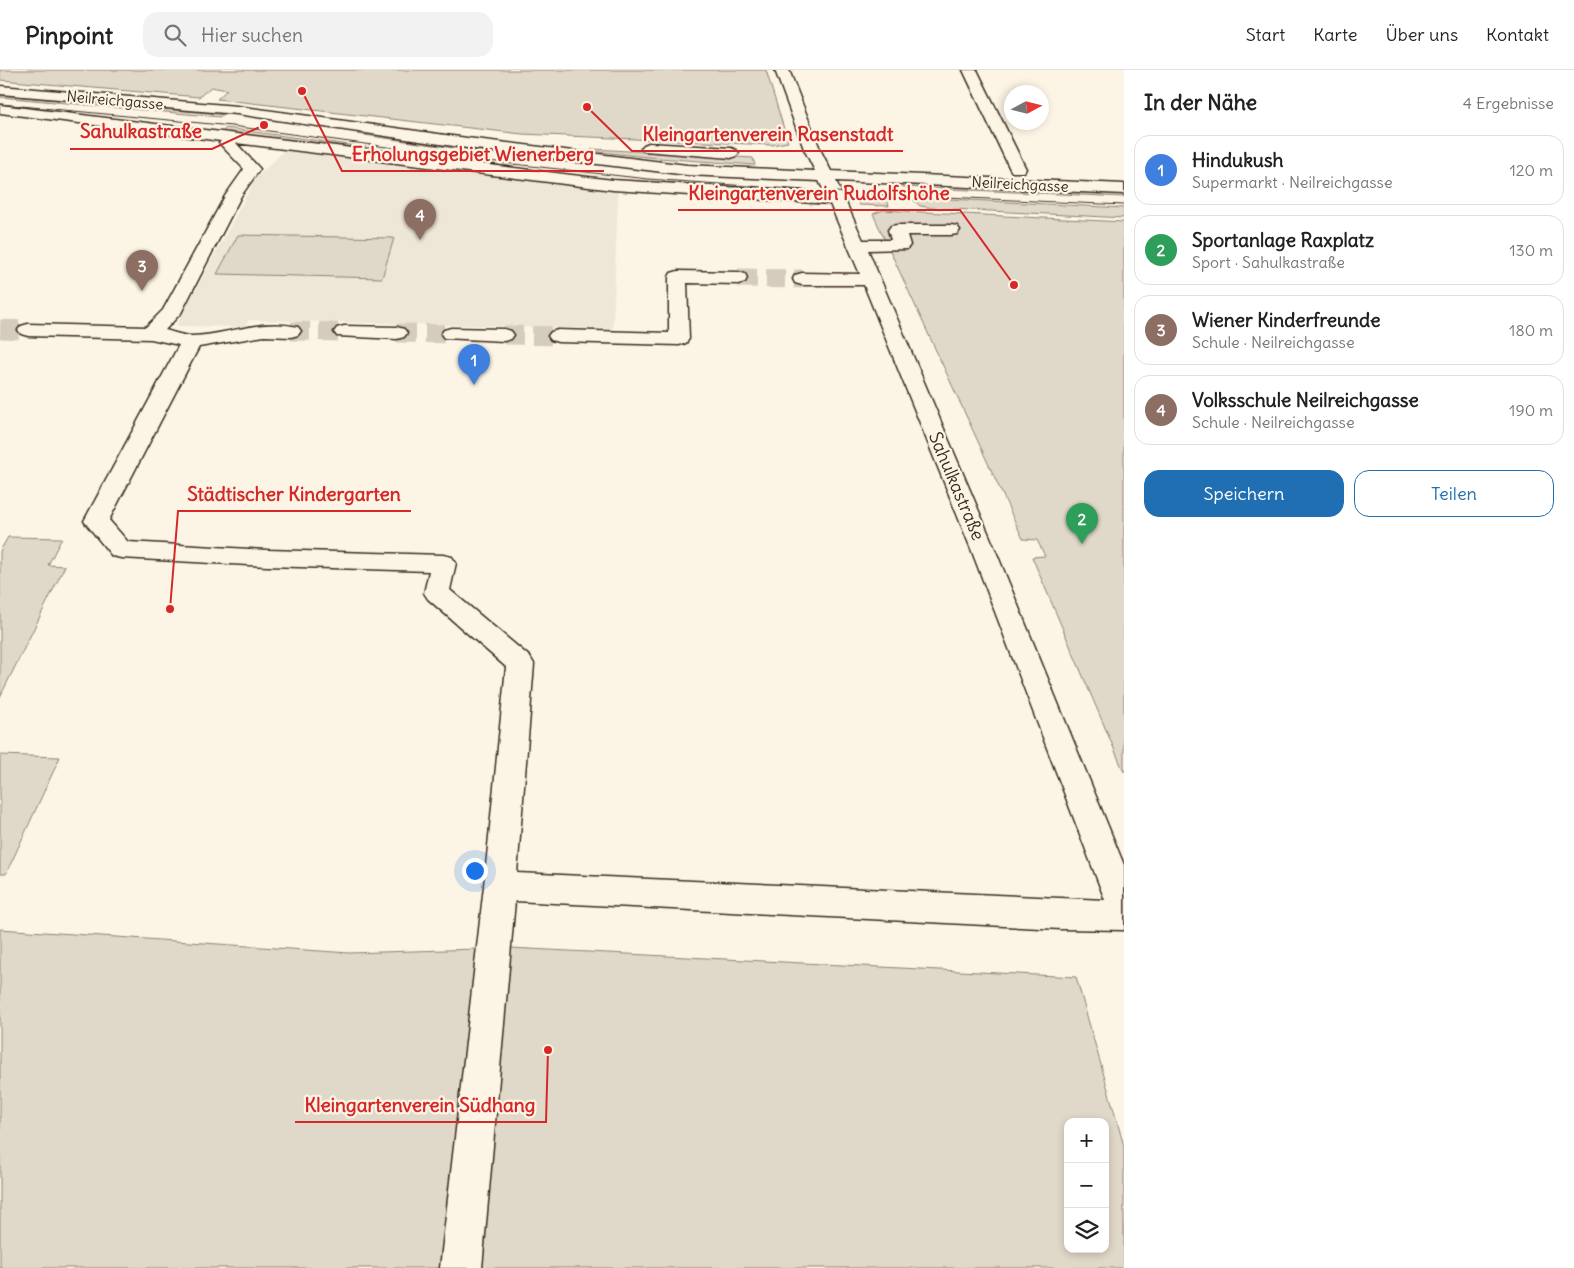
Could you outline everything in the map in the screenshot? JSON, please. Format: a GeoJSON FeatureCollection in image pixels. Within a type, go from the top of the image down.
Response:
{"type":"FeatureCollection","features":[{"type":"Feature","properties":{"kind":"street","name":"Sahulkastraße"},"geometry":{"type":"LineString","coordinates":[[782,70],[816,158],[837,199],[983,550],[1124,906]]}},
{"type":"Feature","properties":{"kind":"street"},"geometry":{"type":"LineString","coordinates":[[970,70],[1018,169]]}},
{"type":"Feature","properties":{"kind":"street","name":"Neilreichgasse"},"geometry":{"type":"LineString","coordinates":[[0,90],[237,110],[467,143],[687,170],[1124,189]]}},
{"type":"Feature","properties":{"kind":"street","name":"Neilreichgasse"},"geometry":{"type":"LineString","coordinates":[[0,109],[613,185],[837,199]]}},
{"type":"Feature","properties":{"kind":"street"},"geometry":{"type":"LineString","coordinates":[[151,333],[171,312],[233,196],[252,169],[227,143],[233,138]]}},
{"type":"Feature","properties":{"kind":"street","name":"Neilreichgasse"},"geometry":{"type":"LineString","coordinates":[[467,143],[627,147],[744,154]]}},
{"type":"Feature","properties":{"kind":"street"},"geometry":{"type":"LineString","coordinates":[[798,157],[834,160]]}},
{"type":"Feature","properties":{"kind":"street","name":"Neilreichgasse"},"geometry":{"type":"LineString","coordinates":[[958,166],[1085,172]]}},
{"type":"Feature","properties":{"kind":"street"},"geometry":{"type":"LineString","coordinates":[[856,245],[901,245],[897,230],[951,230]]}},
{"type":"Feature","properties":{"kind":"street"},"geometry":{"type":"LineString","coordinates":[[558,336],[679,339],[678,278],[738,278]]}},
{"type":"Feature","properties":{"kind":"street"},"geometry":{"type":"LineString","coordinates":[[802,279],[871,280]]}},
{"type":"Feature","properties":{"kind":"street"},"geometry":{"type":"LineString","coordinates":[[28,330],[151,333],[190,342],[264,330],[290,331]]}},
{"type":"Feature","properties":{"kind":"street"},"geometry":{"type":"LineString","coordinates":[[344,332],[397,333]]}},
{"type":"Feature","properties":{"kind":"street"},"geometry":{"type":"LineString","coordinates":[[451,334],[504,335]]}},
{"type":"Feature","properties":{"kind":"street"},"geometry":{"type":"LineString","coordinates":[[190,342],[96,521],[121,550],[258,558],[442,563],[437,593],[520,664],[500,886],[461,1268]]}},
{"type":"Feature","properties":{"kind":"street"},"geometry":{"type":"LineString","coordinates":[[500,886],[1061,914],[1124,915]]}},
{"type":"Feature","properties":{"kind":"shaded area"},"geometry":{"type":"Polygon","coordinates":[[[0,70],[766,70],[788,142],[772,145],[522,134],[217,99],[227,90],[211,87],[199,97],[0,80],[0,70]]]}},
{"type":"Feature","properties":{"kind":"shaded area"},"geometry":{"type":"Polygon","coordinates":[[[0,95],[224,115],[220,117],[0,97],[0,95]]]}},
{"type":"Feature","properties":{"kind":"shaded area"},"geometry":{"type":"Polygon","coordinates":[[[226,128],[437,157],[222,132],[226,128]]]}},
{"type":"Feature","properties":{"kind":"shaded area"},"geometry":{"type":"Polygon","coordinates":[[[360,132],[586,164],[523,158],[357,134],[360,132]]]}},
{"type":"Feature","properties":{"kind":"shaded area"},"geometry":{"type":"Polygon","coordinates":[[[291,144],[613,185],[618,193],[613,329],[249,320],[245,327],[176,326],[256,178],[291,144]]]}},
{"type":"Feature","properties":{"kind":"shaded area"},"geometry":{"type":"Polygon","coordinates":[[[593,149],[753,158],[755,165],[590,151],[593,149]]]}},
{"type":"Feature","properties":{"kind":"shaded area"},"geometry":{"type":"Polygon","coordinates":[[[901,183],[1124,194],[1124,197],[903,187],[901,183]]]}},
{"type":"Feature","properties":{"kind":"shaded area"},"geometry":{"type":"Polygon","coordinates":[[[854,195],[886,196],[889,206],[859,205],[854,195]]]}},
{"type":"Feature","properties":{"kind":"shaded area"},"geometry":{"type":"Polygon","coordinates":[[[910,197],[1124,208],[1124,218],[933,208],[920,206],[910,197]]]}},
{"type":"Feature","properties":{"kind":"shaded area"},"geometry":{"type":"Polygon","coordinates":[[[883,210],[1124,222],[1124,772],[1032,557],[1045,556],[1037,540],[1023,539],[873,214],[883,210]]]}},
{"type":"Feature","properties":{"kind":"shaded area"},"geometry":{"type":"Polygon","coordinates":[[[238,235],[394,238],[382,278],[217,274],[238,235]]]}},
{"type":"Feature","properties":{"kind":"shaded area"},"geometry":{"type":"Polygon","coordinates":[[[8,537],[62,538],[48,565],[65,566],[0,697],[0,551],[8,537]]]}},
{"type":"Feature","properties":{"kind":"shaded area"},"geometry":{"type":"Polygon","coordinates":[[[0,755],[60,757],[6,874],[0,874],[0,755]]]}},
{"type":"Feature","properties":{"kind":"shaded area"},"geometry":{"type":"Polygon","coordinates":[[[0,929],[349,953],[510,948],[1076,977],[1124,1146],[1124,1268],[0,1268],[0,929]]]}},
{"type":"Feature","properties":{"kind":"tunnel"},"geometry":{"type":"LineString","coordinates":[[738,278],[802,279]]}},
{"type":"Feature","properties":{"kind":"tunnel"},"geometry":{"type":"LineString","coordinates":[[0,329],[28,330]]}},
{"type":"Feature","properties":{"kind":"tunnel"},"geometry":{"type":"LineString","coordinates":[[291,331],[344,332]]}},
{"type":"Feature","properties":{"kind":"tunnel"},"geometry":{"type":"LineString","coordinates":[[397,333],[451,334]]}},
{"type":"Feature","properties":{"kind":"tunnel"},"geometry":{"type":"LineString","coordinates":[[504,335],[558,336]]}},
{"type":"Feature","properties":{"kind":"tram line"},"geometry":{"type":"LineString","coordinates":[[0,104],[232,126],[504,163],[648,179],[833,192],[1124,205]]}},
{"type":"Feature","properties":{"kind":"place","name":"Erholungsgebiet Wienerberg"},"geometry":{"type":"Point","coordinates":[302,91]}},
{"type":"Feature","properties":{"kind":"place","name":"Kleingartenverein Rasenstadt"},"geometry":{"type":"Point","coordinates":[587,107]}},
{"type":"Feature","properties":{"kind":"place","name":"Sahulkastraße"},"geometry":{"type":"Point","coordinates":[264,125]}},
{"type":"Feature","properties":{"kind":"place","name":"Volksschule Neilreichgasse"},"geometry":{"type":"Point","coordinates":[420,240]}},
{"type":"Feature","properties":{"kind":"place","name":"Kleingartenverein Rudolfshöhe"},"geometry":{"type":"Point","coordinates":[1014,285]}},
{"type":"Feature","properties":{"kind":"place","name":"Wiener Kinderfreunde"},"geometry":{"type":"Point","coordinates":[142,291]}},
{"type":"Feature","properties":{"kind":"place","name":"Hindukush"},"geometry":{"type":"Point","coordinates":[474,385]}},
{"type":"Feature","properties":{"kind":"place","name":"Sportanlage Raxplatz"},"geometry":{"type":"Point","coordinates":[1082,544]}},
{"type":"Feature","properties":{"kind":"place","name":"Städtischer Kindergarten"},"geometry":{"type":"Point","coordinates":[170,609]}},
{"type":"Feature","properties":{"kind":"place","name":"Kleingartenverein Südhang"},"geometry":{"type":"Point","coordinates":[548,1050]}}]}
